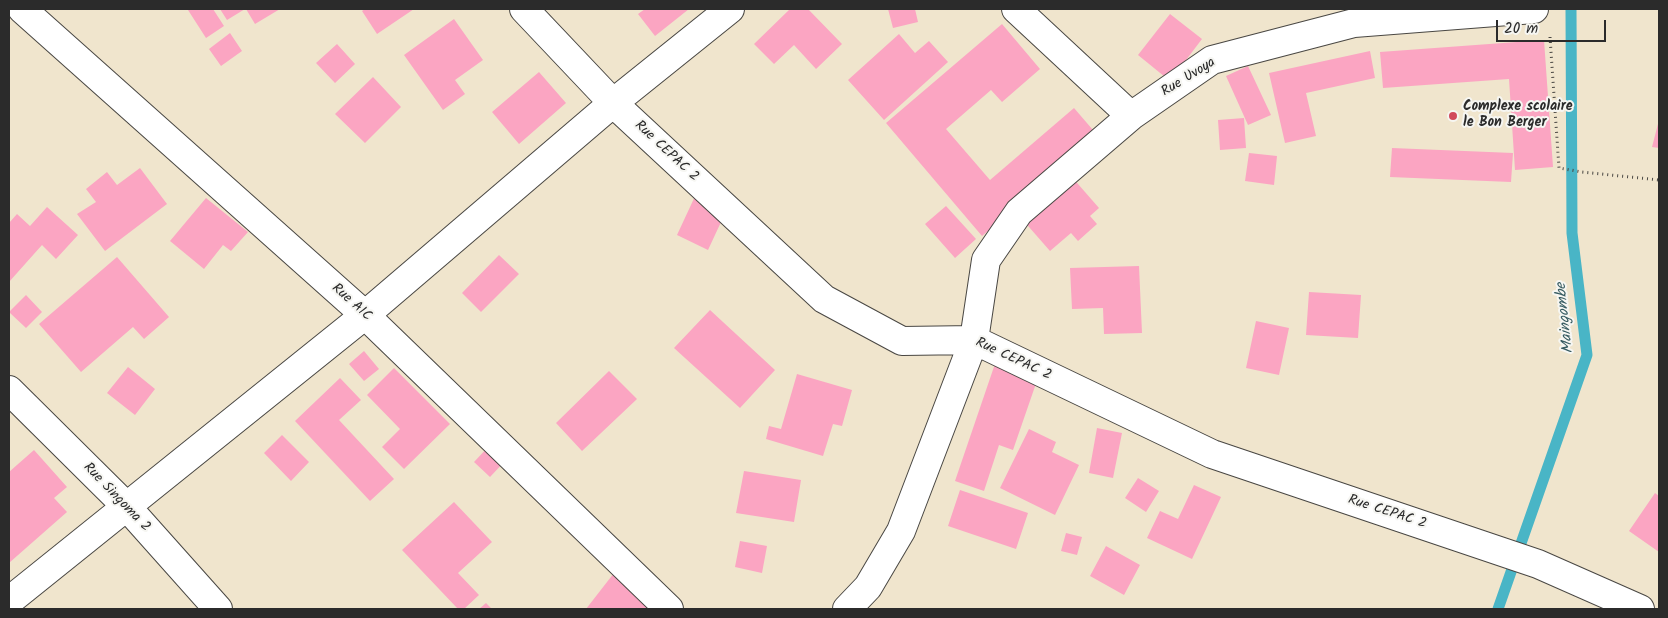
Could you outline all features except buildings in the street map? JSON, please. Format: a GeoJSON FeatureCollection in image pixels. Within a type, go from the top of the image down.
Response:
{"type":"FeatureCollection","features":[{"type":"Feature","properties":{"kind":"street","name":"Rue AIC"},"geometry":{"type":"LineString","coordinates":[[22,9],[365,315],[669,609]]}},
{"type":"Feature","properties":{"kind":"street","name":"Rue CEPAC 2"},"geometry":{"type":"LineString","coordinates":[[524,9],[613,103],[824,299],[902,341],[974,340],[1212,454],[1508,553],[1538,564],[1640,609]]}},
{"type":"Feature","properties":{"kind":"street"},"geometry":{"type":"LineString","coordinates":[[9,601],[365,315],[613,103],[730,9]]}},
{"type":"Feature","properties":{"kind":"street"},"geometry":{"type":"LineString","coordinates":[[1016,9],[1131,116]]}},
{"type":"Feature","properties":{"kind":"street","name":"Rue Uvoya"},"geometry":{"type":"LineString","coordinates":[[847,609],[868,587],[901,531],[974,340],[986,260],[1019,212],[1131,116],[1212,60],[1354,23],[1542,19]]}},
{"type":"Feature","properties":{"kind":"street","name":"Rue Singoma 2"},"geometry":{"type":"LineString","coordinates":[[9,390],[127,507],[218,609]]}},
{"type":"Feature","properties":{"kind":"path"},"geometry":{"type":"LineString","coordinates":[[1542,19],[1559,168],[1659,180]]}},
{"type":"Feature","properties":{"kind":"waterway","name":"Maingombe"},"geometry":{"type":"LineString","coordinates":[[1498,609],[1587,355],[1572,233],[1571,9]]}},
{"type":"Feature","properties":{"kind":"place","name":"Complexe scolaire le Bon Berger"},"geometry":{"type":"Point","coordinates":[1453,116]}}]}
